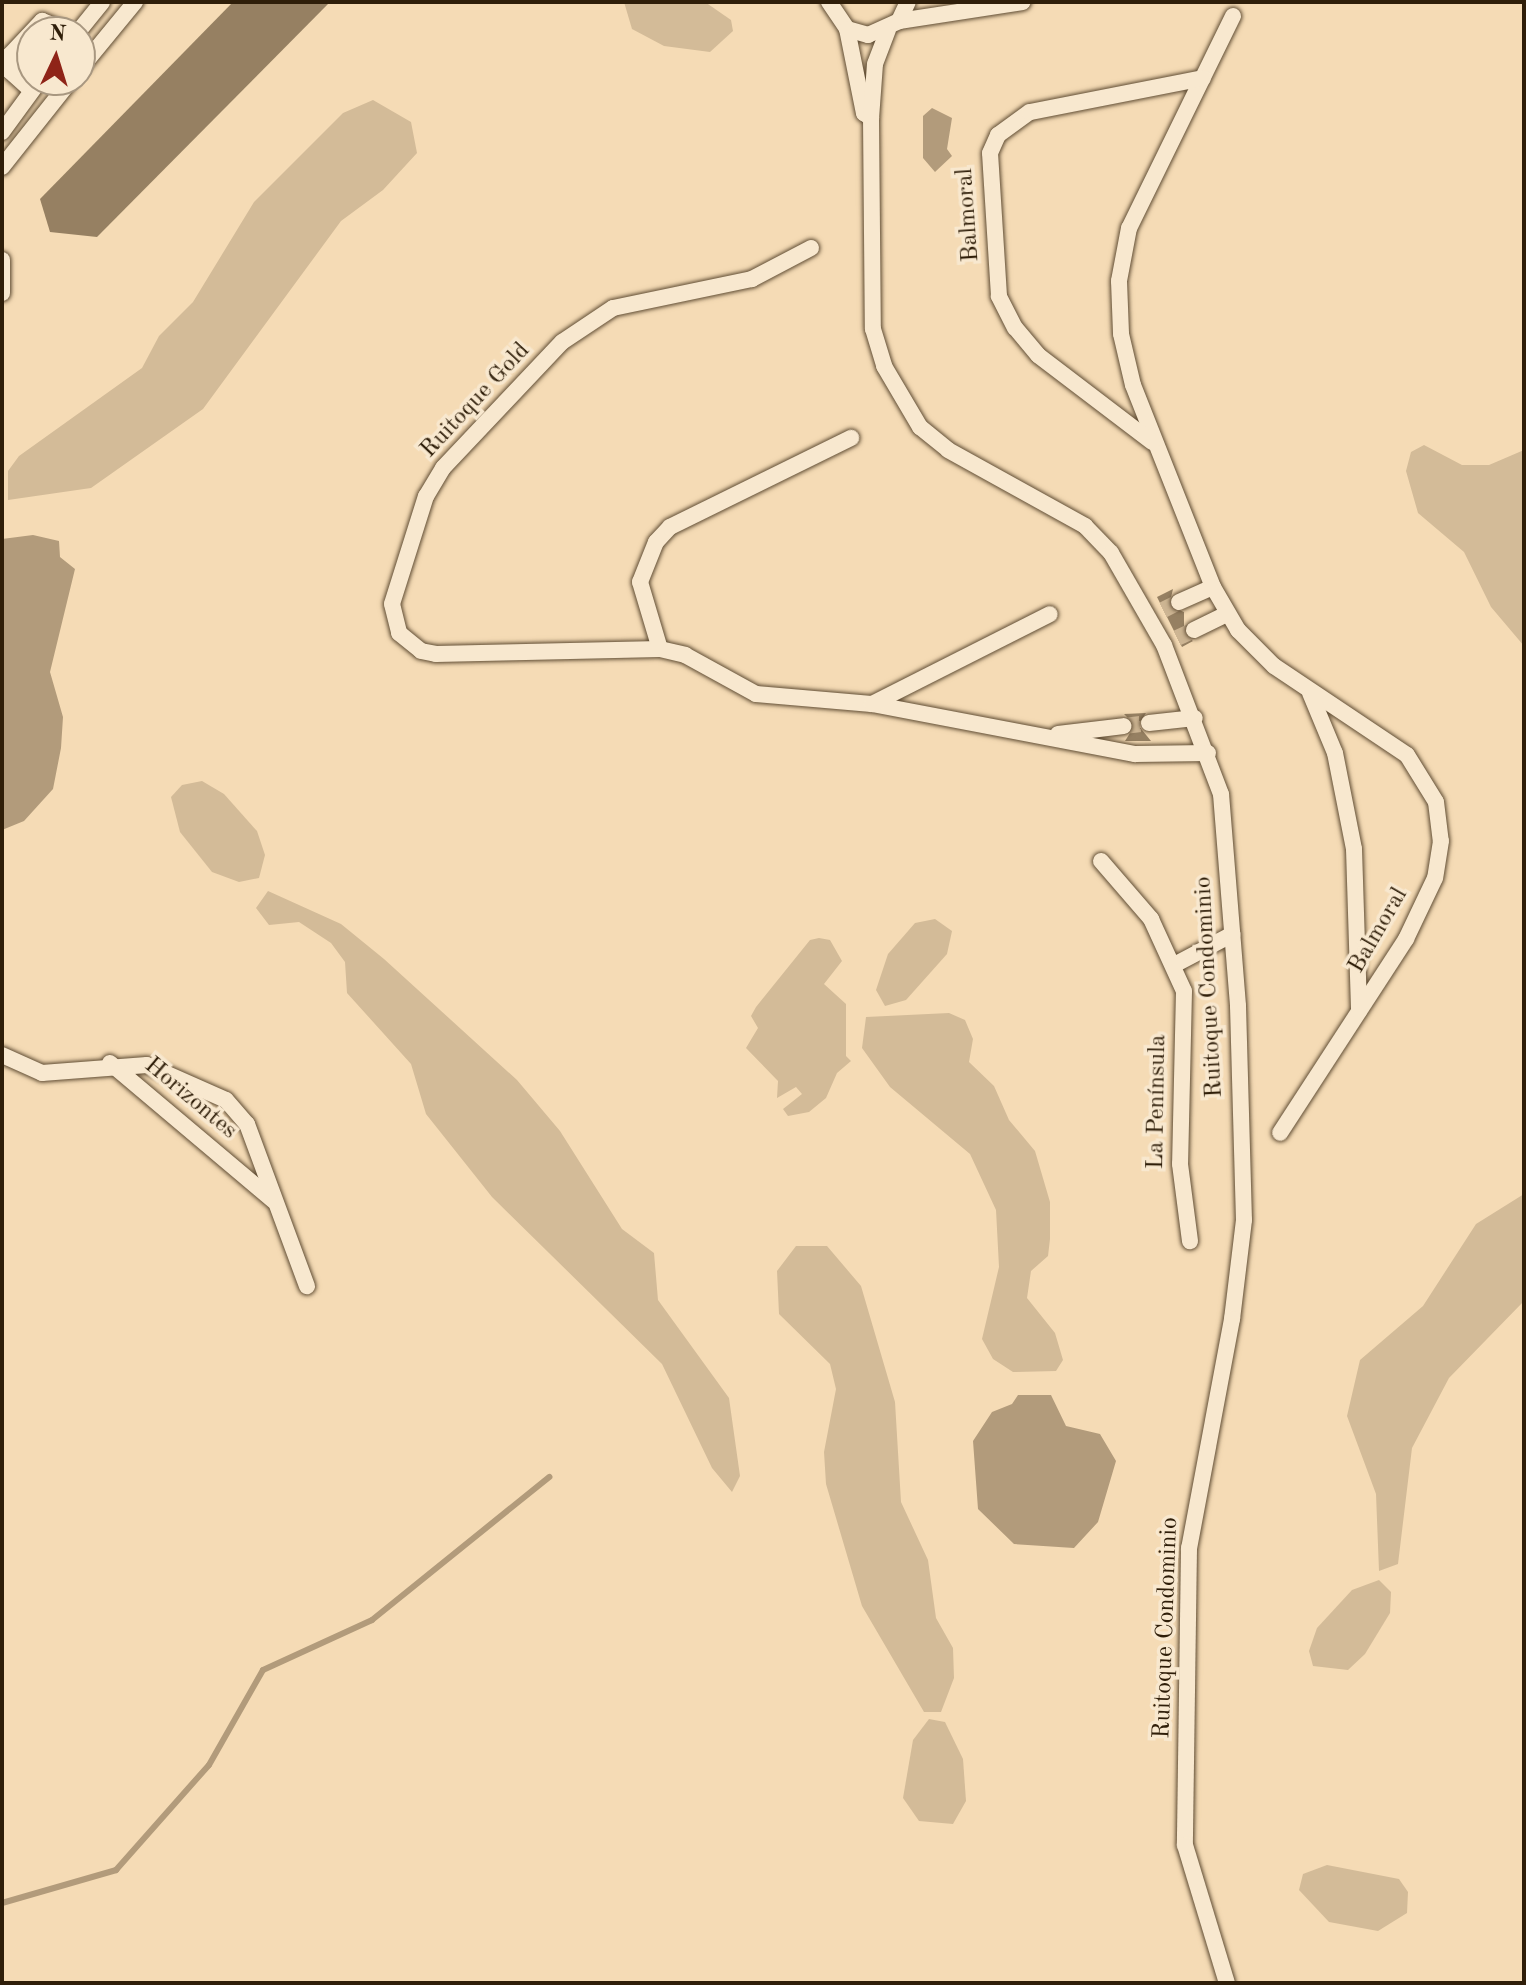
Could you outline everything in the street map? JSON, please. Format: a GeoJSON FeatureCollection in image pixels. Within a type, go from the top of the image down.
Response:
{"type":"FeatureCollection","features":[{"type":"Feature","properties":{"kind":"street"},"geometry":{"type":"LineString","coordinates":[[96,50],[135,2]]}},
{"type":"Feature","properties":{"kind":"street","name":"Ruitoque Condominio"},"geometry":{"type":"LineString","coordinates":[[829,2],[847,29],[864,113],[871,118]]}},
{"type":"Feature","properties":{"kind":"street","name":"Ruitoque Condominio"},"geometry":{"type":"LineString","coordinates":[[908,2],[875,64],[871,118],[873,329],[898,396],[948,450],[1085,526],[1111,553],[1156,613],[1170,641],[1221,794],[1233,934],[1244,1220],[1232,1319],[1189,1548],[1185,1845],[1227,1983]]}},
{"type":"Feature","properties":{"kind":"street"},"geometry":{"type":"LineString","coordinates":[[847,29],[868,35],[894,26],[1023,2]]}},
{"type":"Feature","properties":{"kind":"street","name":"Balmoral"},"geometry":{"type":"LineString","coordinates":[[1233,16],[1129,228],[1119,281],[1121,334],[1152,442],[1227,614],[1254,648],[1310,692],[1407,755],[1424,776],[1440,828],[1435,878],[1421,912],[1280,1133]]}},
{"type":"Feature","properties":{"kind":"street"},"geometry":{"type":"LineString","coordinates":[[16,49],[10,55],[10,71],[16,74]]}},
{"type":"Feature","properties":{"kind":"street","name":"Balmoral"},"geometry":{"type":"LineString","coordinates":[[1152,442],[1038,355],[1015,328],[999,296],[990,153],[998,135],[1030,112],[1203,78]]}},
{"type":"Feature","properties":{"kind":"street"},"geometry":{"type":"LineString","coordinates":[[2,132],[28,96]]}},
{"type":"Feature","properties":{"kind":"street"},"geometry":{"type":"LineString","coordinates":[[2,167],[58,96]]}},
{"type":"Feature","properties":{"kind":"street","name":"Ruitoque Gold"},"geometry":{"type":"LineString","coordinates":[[811,248],[752,279],[613,308],[587,320],[443,468],[412,529],[392,604],[399,633],[421,651],[660,649],[685,655],[756,694],[872,704],[1135,754],[1208,753]]}},
{"type":"Feature","properties":{"kind":"street"},"geometry":{"type":"LineString","coordinates":[[2,260],[3,290]]}},
{"type":"Feature","properties":{"kind":"street"},"geometry":{"type":"LineString","coordinates":[[660,649],[640,582],[656,542],[670,527],[851,438]]}},
{"type":"Feature","properties":{"kind":"street"},"geometry":{"type":"LineString","coordinates":[[1179,602],[1213,587]]}},
{"type":"Feature","properties":{"kind":"street"},"geometry":{"type":"LineString","coordinates":[[872,704],[1050,614]]}},
{"type":"Feature","properties":{"kind":"street"},"geometry":{"type":"LineString","coordinates":[[1194,630],[1227,614]]}},
{"type":"Feature","properties":{"kind":"street","name":"Balmoral"},"geometry":{"type":"LineString","coordinates":[[1310,692],[1335,753],[1354,849],[1359,1013]]}},
{"type":"Feature","properties":{"kind":"street"},"geometry":{"type":"LineString","coordinates":[[1149,723],[1195,718]]}},
{"type":"Feature","properties":{"kind":"street","name":"Ruitoque Gold"},"geometry":{"type":"LineString","coordinates":[[1044,736],[1124,726]]}},
{"type":"Feature","properties":{"kind":"street","name":"La Península"},"geometry":{"type":"LineString","coordinates":[[1101,861],[1151,919],[1176,964],[1184,991],[1180,1164],[1190,1241]]}},
{"type":"Feature","properties":{"kind":"street"},"geometry":{"type":"LineString","coordinates":[[1176,964],[1233,934]]}},
{"type":"Feature","properties":{"kind":"street"},"geometry":{"type":"LineString","coordinates":[[2,1055],[42,1073],[110,1063]]}},
{"type":"Feature","properties":{"kind":"street","name":"Horizontes"},"geometry":{"type":"LineString","coordinates":[[110,1063],[276,1202]]}},
{"type":"Feature","properties":{"kind":"street","name":"Horizontes"},"geometry":{"type":"LineString","coordinates":[[110,1063],[172,1071],[226,1100],[247,1124],[307,1286]]}},
{"type":"Feature","properties":{"kind":"shaded area"},"geometry":{"type":"Polygon","coordinates":[[[624,2],[705,2],[731,20],[733,31],[710,52],[664,46],[632,29],[624,2]]]}},
{"type":"Feature","properties":{"kind":"shaded area"},"geometry":{"type":"Polygon","coordinates":[[[373,100],[411,122],[417,153],[383,190],[341,221],[203,409],[91,488],[8,500],[8,471],[19,456],[142,368],[159,336],[193,302],[254,202],[343,113],[373,100]]]}},
{"type":"Feature","properties":{"kind":"shaded area"},"geometry":{"type":"Polygon","coordinates":[[[932,108],[952,118],[947,149],[952,156],[935,172],[923,158],[923,116],[932,108]]]}},
{"type":"Feature","properties":{"kind":"shaded area"},"geometry":{"type":"Polygon","coordinates":[[[1424,445],[1462,465],[1489,465],[1524,450],[1524,646],[1491,607],[1464,552],[1418,513],[1406,471],[1411,452],[1424,445]]]}},
{"type":"Feature","properties":{"kind":"shaded area"},"geometry":{"type":"Polygon","coordinates":[[[33,535],[59,541],[60,557],[75,569],[50,672],[63,717],[61,748],[53,789],[24,821],[2,830],[2,539],[33,535]]]}},
{"type":"Feature","properties":{"kind":"shaded area"},"geometry":{"type":"Polygon","coordinates":[[[202,781],[224,794],[257,831],[265,855],[259,878],[239,882],[212,872],[180,832],[171,797],[182,785],[202,781]]]}},
{"type":"Feature","properties":{"kind":"shaded area"},"geometry":{"type":"Polygon","coordinates":[[[268,891],[341,924],[384,959],[517,1080],[560,1131],[622,1229],[654,1253],[658,1300],[729,1398],[740,1476],[732,1492],[712,1468],[662,1364],[492,1197],[426,1114],[411,1064],[347,993],[345,962],[331,943],[299,922],[269,925],[256,908],[268,891]]]}},
{"type":"Feature","properties":{"kind":"shaded area"},"geometry":{"type":"Polygon","coordinates":[[[935,919],[952,931],[947,954],[906,1000],[885,1006],[876,990],[888,954],[915,923],[935,919]]]}},
{"type":"Feature","properties":{"kind":"shaded area"},"geometry":{"type":"Polygon","coordinates":[[[810,940],[830,940],[842,961],[824,984],[846,1004],[846,1056],[851,1061],[837,1073],[826,1098],[809,1112],[788,1116],[783,1109],[802,1094],[796,1087],[777,1098],[778,1081],[746,1048],[758,1028],[751,1016],[810,940]]]}},
{"type":"Feature","properties":{"kind":"shaded area"},"geometry":{"type":"Polygon","coordinates":[[[949,1013],[965,1020],[973,1039],[969,1062],[994,1086],[1009,1120],[1035,1151],[1050,1202],[1050,1239],[1048,1256],[1031,1271],[1027,1298],[1055,1333],[1063,1360],[1056,1371],[1013,1372],[993,1359],[982,1339],[999,1267],[996,1210],[970,1154],[890,1087],[862,1048],[866,1017],[949,1013]]]}},
{"type":"Feature","properties":{"kind":"shaded area"},"geometry":{"type":"Polygon","coordinates":[[[1524,1194],[1524,1301],[1449,1378],[1412,1448],[1398,1564],[1379,1571],[1376,1494],[1347,1416],[1360,1360],[1423,1306],[1476,1224],[1524,1194]]]}},
{"type":"Feature","properties":{"kind":"shaded area"},"geometry":{"type":"Polygon","coordinates":[[[796,1246],[827,1246],[861,1286],[895,1402],[901,1502],[928,1560],[936,1618],[953,1648],[954,1678],[941,1712],[924,1712],[862,1606],[826,1484],[824,1452],[836,1389],[830,1364],[779,1314],[777,1271],[796,1246]]]}},
{"type":"Feature","properties":{"kind":"shaded area"},"geometry":{"type":"Polygon","coordinates":[[[1018,1395],[1051,1395],[1066,1426],[1100,1434],[1116,1461],[1098,1522],[1074,1548],[1014,1544],[978,1509],[973,1441],[992,1412],[1012,1404],[1018,1395]]]}},
{"type":"Feature","properties":{"kind":"shaded area"},"geometry":{"type":"Polygon","coordinates":[[[1379,1580],[1391,1592],[1390,1613],[1365,1654],[1348,1670],[1313,1666],[1309,1651],[1317,1628],[1352,1590],[1379,1580]]]}},
{"type":"Feature","properties":{"kind":"shaded area"},"geometry":{"type":"Polygon","coordinates":[[[929,1719],[945,1722],[963,1759],[966,1801],[953,1824],[919,1821],[903,1798],[913,1740],[929,1719]]]}},
{"type":"Feature","properties":{"kind":"shaded area"},"geometry":{"type":"Polygon","coordinates":[[[1327,1865],[1399,1879],[1408,1892],[1407,1913],[1378,1931],[1329,1922],[1299,1890],[1303,1874],[1327,1865]]]}},
{"type":"Feature","properties":{"kind":"building"},"geometry":{"type":"Polygon","coordinates":[[[233,2],[330,2],[97,237],[50,232],[40,199],[233,2]]]}},
{"type":"Feature","properties":{"kind":"building"},"geometry":{"type":"Polygon","coordinates":[[[1173,589],[1169,606],[1184,612],[1184,634],[1193,641],[1182,647],[1157,597],[1173,589]]]}},
{"type":"Feature","properties":{"kind":"building"},"geometry":{"type":"Polygon","coordinates":[[[1146,713],[1138,725],[1151,741],[1125,741],[1135,725],[1124,714],[1146,713]]]}},
{"type":"Feature","properties":{"kind":"waterway"},"geometry":{"type":"LineString","coordinates":[[2,1903],[116,1870],[209,1765],[263,1670],[372,1620],[549,1477]]}},
{"type":"Feature","properties":{"kind":"tunnel"},"geometry":{"type":"LineString","coordinates":[[1163,610],[1179,602]]}},
{"type":"Feature","properties":{"kind":"tunnel"},"geometry":{"type":"LineString","coordinates":[[1177,638],[1194,630]]}},
{"type":"Feature","properties":{"kind":"tunnel"},"geometry":{"type":"LineString","coordinates":[[1124,726],[1149,723]]}}]}
